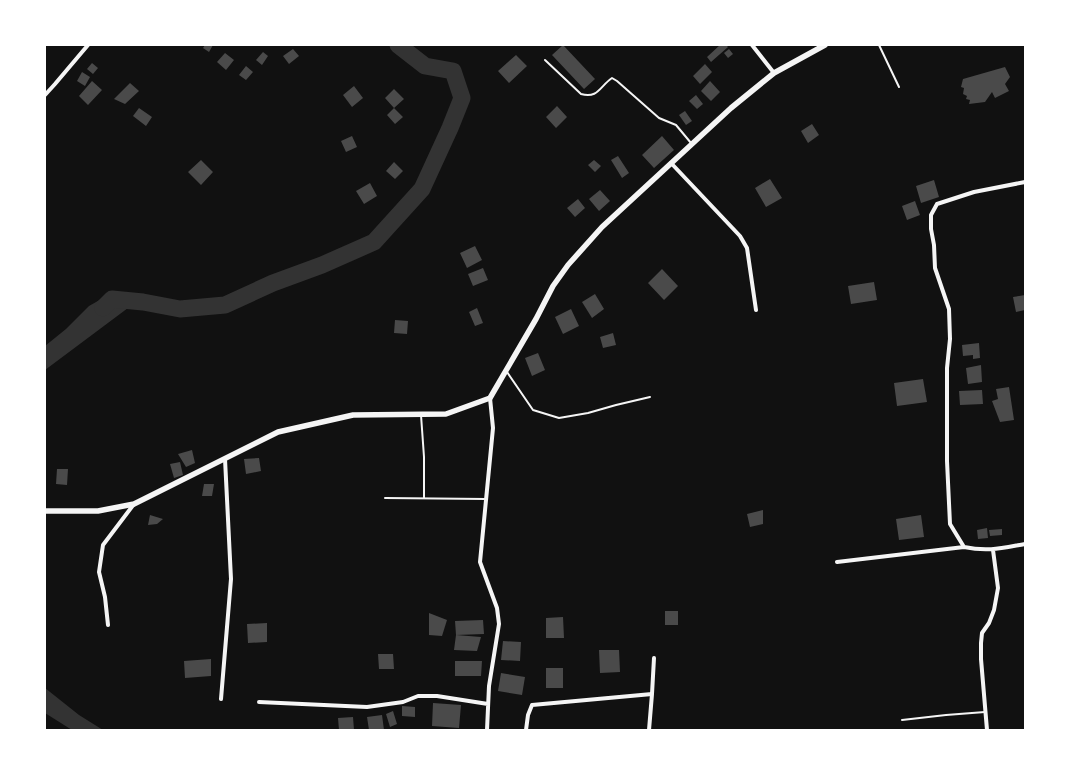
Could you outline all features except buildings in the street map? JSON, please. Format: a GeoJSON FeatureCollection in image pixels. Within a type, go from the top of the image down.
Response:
{"type":"FeatureCollection","features":[{"type":"Feature","properties":{"kind":"street"},"geometry":{"type":"LineString","coordinates":[[45,95],[88,45]]}},
{"type":"Feature","properties":{"kind":"street"},"geometry":{"type":"LineString","coordinates":[[752,45],[774,73]]}},
{"type":"Feature","properties":{"kind":"street"},"geometry":{"type":"LineString","coordinates":[[487,730],[489,686],[499,624],[497,608],[480,562],[493,428],[490,398],[536,319],[553,286],[568,265],[602,227],[731,108],[774,73],[825,45]]}},
{"type":"Feature","properties":{"kind":"street"},"geometry":{"type":"LineString","coordinates":[[671,163],[740,236],[746,248],[756,310]]}},
{"type":"Feature","properties":{"kind":"street"},"geometry":{"type":"LineString","coordinates":[[964,547],[950,524],[947,461],[947,368],[950,339],[949,309],[936,268],[931,229],[931,215],[937,204],[974,192],[1025,182]]}},
{"type":"Feature","properties":{"kind":"street"},"geometry":{"type":"LineString","coordinates":[[45,511],[98,511],[134,504],[278,432],[353,414],[446,414],[490,398]]}},
{"type":"Feature","properties":{"kind":"street"},"geometry":{"type":"LineString","coordinates":[[221,699],[231,579],[225,459]]}},
{"type":"Feature","properties":{"kind":"street"},"geometry":{"type":"LineString","coordinates":[[108,625],[105,597],[99,572],[103,545],[134,504]]}},
{"type":"Feature","properties":{"kind":"street"},"geometry":{"type":"LineString","coordinates":[[837,562],[964,547],[979,550],[993,550],[1025,544]]}},
{"type":"Feature","properties":{"kind":"street"},"geometry":{"type":"LineString","coordinates":[[987,730],[981,643],[982,633],[989,623],[994,610],[998,588],[993,550]]}},
{"type":"Feature","properties":{"kind":"street"},"geometry":{"type":"LineString","coordinates":[[649,730],[654,658]]}},
{"type":"Feature","properties":{"kind":"street"},"geometry":{"type":"LineString","coordinates":[[526,730],[528,715],[532,706],[652,694]]}},
{"type":"Feature","properties":{"kind":"street"},"geometry":{"type":"LineString","coordinates":[[259,702],[367,707],[403,702],[418,696],[438,696],[488,704]]}},
{"type":"Feature","properties":{"kind":"lane"},"geometry":{"type":"LineString","coordinates":[[879,45],[899,87]]}},
{"type":"Feature","properties":{"kind":"lane"},"geometry":{"type":"LineString","coordinates":[[545,60],[581,94],[588,96],[594,95],[606,81],[612,78],[659,118],[676,125],[691,144]]}},
{"type":"Feature","properties":{"kind":"lane"},"geometry":{"type":"LineString","coordinates":[[506,371],[533,410],[559,418],[588,413],[650,397]]}},
{"type":"Feature","properties":{"kind":"lane"},"geometry":{"type":"LineString","coordinates":[[421,414],[424,457],[424,497]]}},
{"type":"Feature","properties":{"kind":"lane"},"geometry":{"type":"LineString","coordinates":[[385,498],[424,497],[486,499]]}},
{"type":"Feature","properties":{"kind":"lane"},"geometry":{"type":"LineString","coordinates":[[902,720],[985,712]]}},
{"type":"Feature","properties":{"kind":"shaded area"},"geometry":{"type":"Polygon","coordinates":[[[112,293],[132,305],[45,370],[45,346],[66,329],[89,306],[112,293]]]}},
{"type":"Feature","properties":{"kind":"shaded area"},"geometry":{"type":"Polygon","coordinates":[[[45,688],[79,715],[103,730],[72,730],[45,713],[45,688]]]}},
{"type":"Feature","properties":{"kind":"waterway"},"geometry":{"type":"LineString","coordinates":[[103,308],[112,299],[143,302],[180,309],[225,305],[273,283],[322,265],[374,242],[422,189],[462,98],[453,71],[425,66],[398,45]]}}]}
